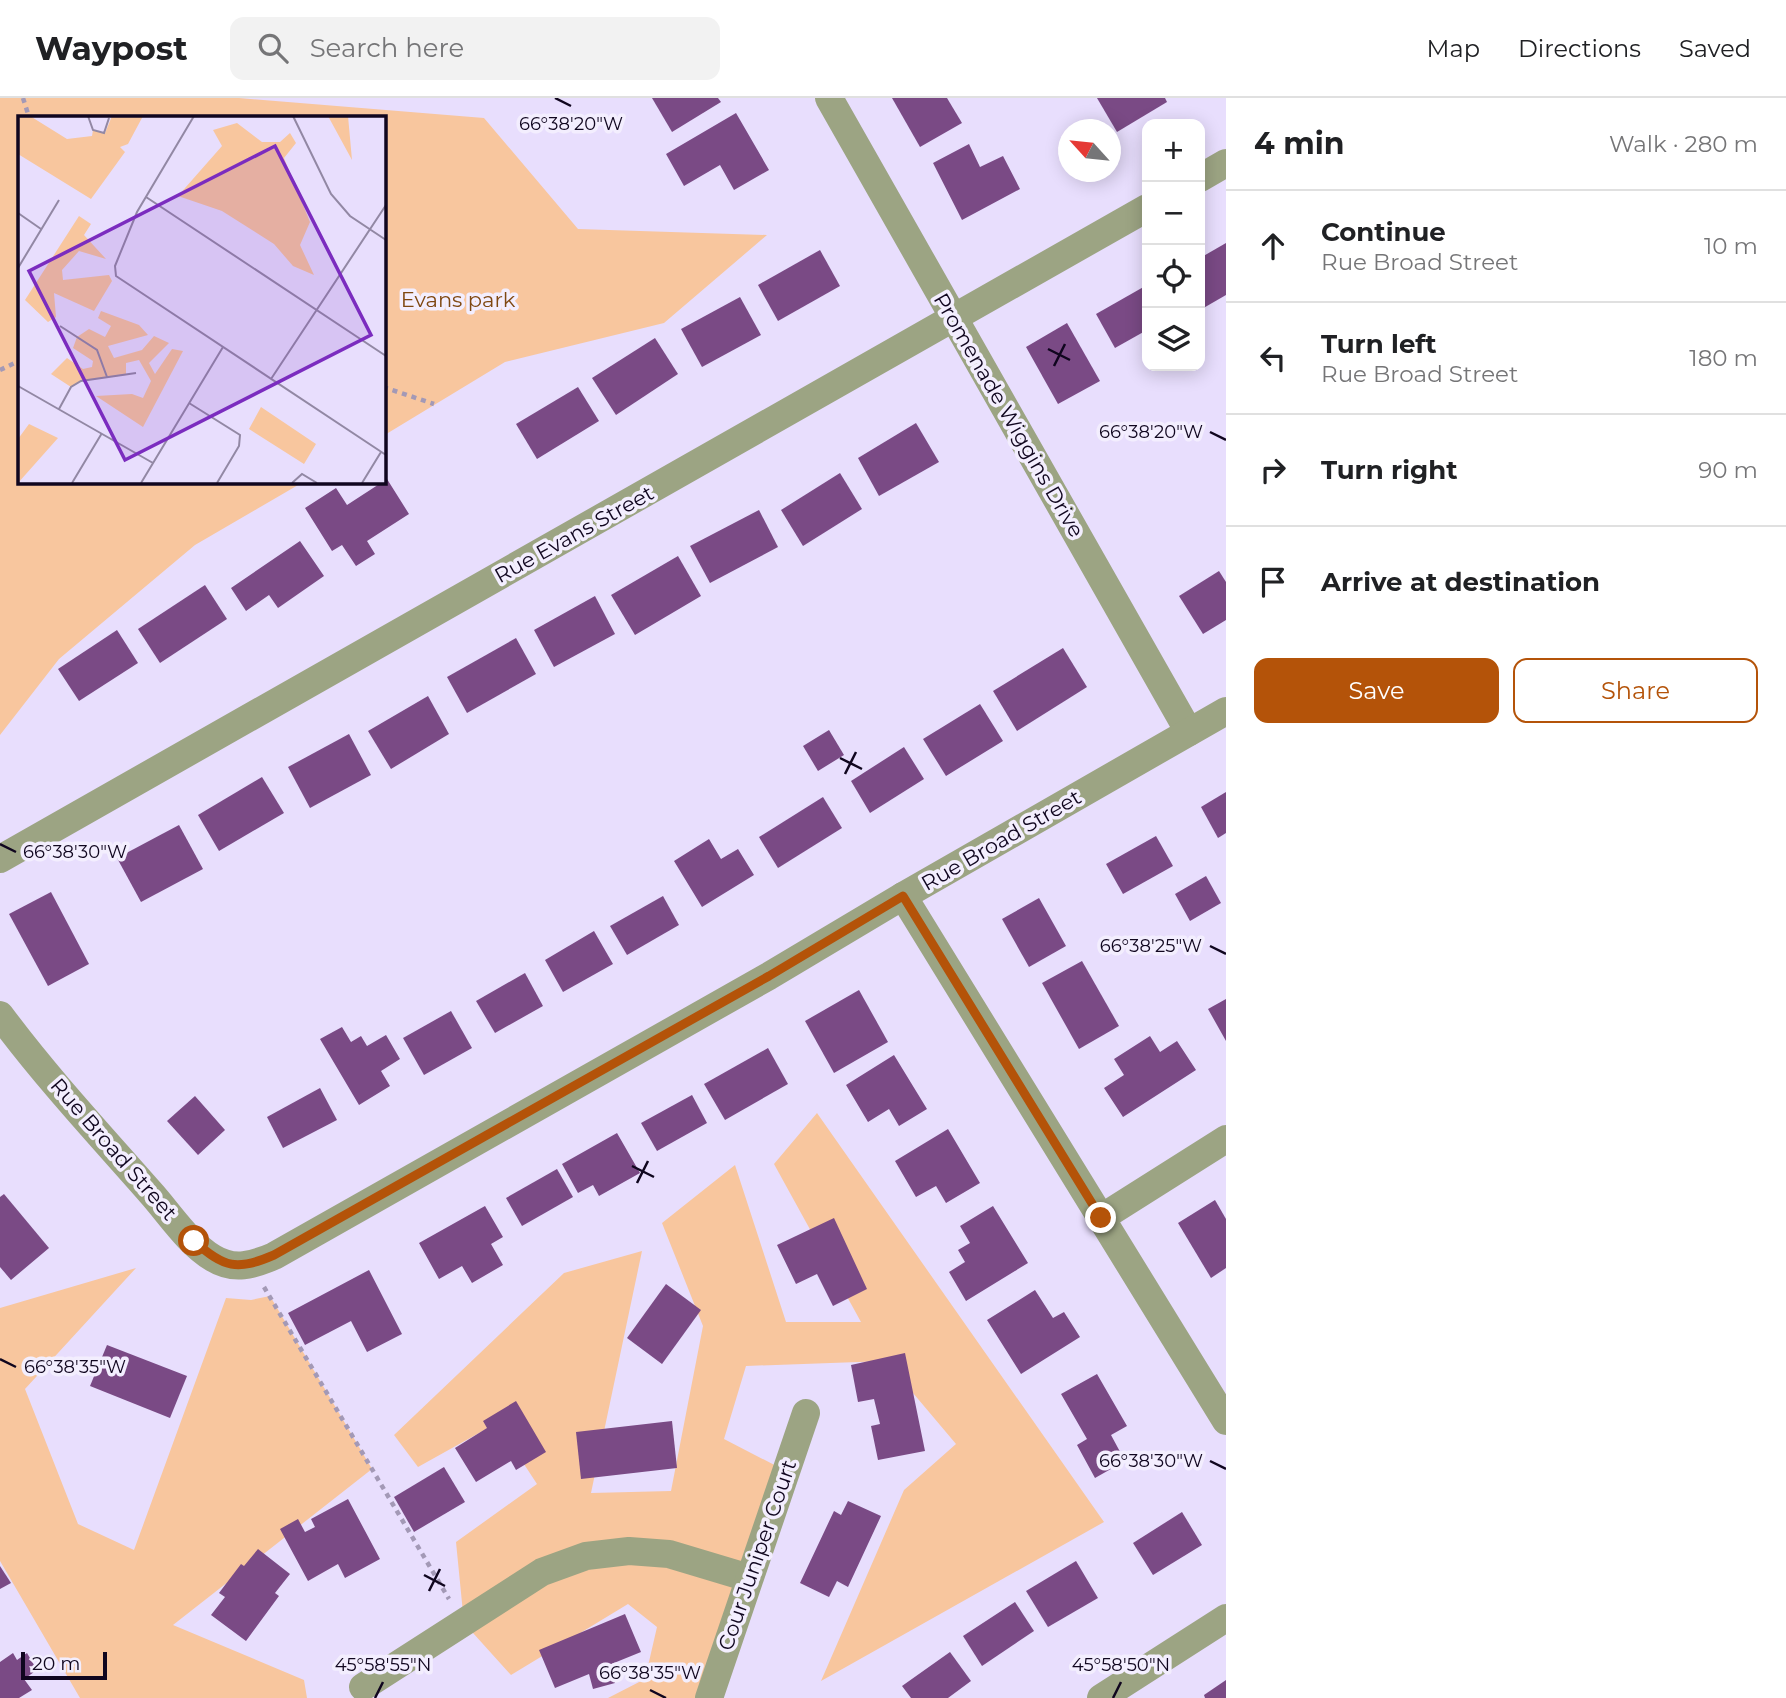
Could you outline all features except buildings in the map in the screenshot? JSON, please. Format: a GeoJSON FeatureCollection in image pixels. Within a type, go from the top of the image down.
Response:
{"type":"FeatureCollection","features":[{"type":"Feature","properties":{"kind":"street","name":"Promenade Wiggins Drive"},"geometry":{"type":"LineString","coordinates":[[829,98],[1189,732]]}},
{"type":"Feature","properties":{"kind":"street"},"geometry":{"type":"LineString","coordinates":[[1205,175],[1226,163]]}},
{"type":"Feature","properties":{"kind":"street","name":"Rue Evans Street"},"geometry":{"type":"LineString","coordinates":[[0,859],[1142,211]]}},
{"type":"Feature","properties":{"kind":"street","name":"Rue Broad Street"},"geometry":{"type":"LineString","coordinates":[[0,1016],[105,1141],[194,1241],[212,1258],[231,1266],[251,1265],[298,1242],[769,976],[1226,711]]}},
{"type":"Feature","properties":{"kind":"street"},"geometry":{"type":"LineString","coordinates":[[903,896],[1226,1421]]}},
{"type":"Feature","properties":{"kind":"street"},"geometry":{"type":"LineString","coordinates":[[1101,1218],[1226,1139]]}},
{"type":"Feature","properties":{"kind":"street","name":"Cour Juniper Court"},"geometry":{"type":"LineString","coordinates":[[709,1698],[806,1413]]}},
{"type":"Feature","properties":{"kind":"street"},"geometry":{"type":"LineString","coordinates":[[363,1687],[542,1572],[586,1556],[629,1551],[669,1554],[749,1578]]}},
{"type":"Feature","properties":{"kind":"street"},"geometry":{"type":"LineString","coordinates":[[1101,1698],[1226,1618]]}},
{"type":"Feature","properties":{"kind":"path"},"geometry":{"type":"LineString","coordinates":[[23,98],[30,116]]}},
{"type":"Feature","properties":{"kind":"path"},"geometry":{"type":"LineString","coordinates":[[0,370],[18,361]]}},
{"type":"Feature","properties":{"kind":"path"},"geometry":{"type":"LineString","coordinates":[[385,388],[435,404]]}},
{"type":"Feature","properties":{"kind":"path"},"geometry":{"type":"LineString","coordinates":[[251,1265],[464,1623]]}},
{"type":"Feature","properties":{"kind":"green space","name":"Evans park"},"geometry":{"type":"Polygon","coordinates":[[[0,98],[239,98],[484,118],[578,229],[767,235],[664,323],[505,362],[385,435],[385,116],[18,116],[18,483],[302,483],[195,545],[59,659],[0,735],[0,98]]]}},
{"type":"Feature","properties":{"kind":"green space"},"geometry":{"type":"Polygon","coordinates":[[[817,1113],[1104,1522],[821,1681],[904,1490],[956,1444],[886,1361],[746,1366],[724,1439],[786,1471],[709,1698],[608,1698],[645,1679],[657,1627],[628,1604],[511,1675],[464,1623],[456,1542],[537,1484],[497,1423],[418,1467],[394,1435],[564,1273],[642,1251],[591,1493],[671,1491],[703,1326],[662,1223],[735,1165],[786,1322],[861,1322],[774,1164],[817,1113]]]}},
{"type":"Feature","properties":{"kind":"green space"},"geometry":{"type":"Polygon","coordinates":[[[136,1268],[25,1389],[78,1524],[134,1550],[226,1298],[251,1300],[270,1296],[372,1469],[173,1625],[304,1680],[307,1698],[80,1698],[0,1561],[0,1308],[136,1268]]]}},
{"type":"Feature","properties":{"kind":"route"},"geometry":{"type":"LineString","coordinates":[[194,1241],[212,1258],[231,1266],[251,1265],[274,1255],[769,976],[903,896],[1101,1218]]}}]}
